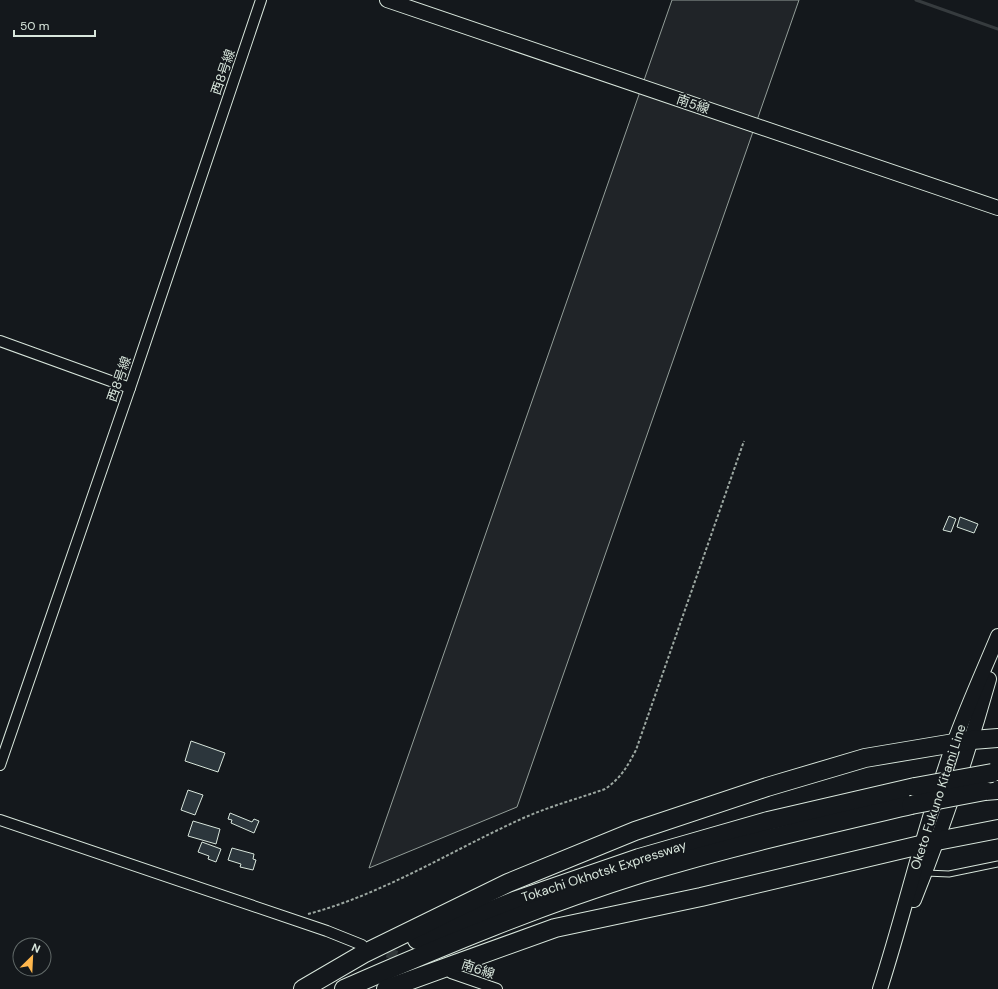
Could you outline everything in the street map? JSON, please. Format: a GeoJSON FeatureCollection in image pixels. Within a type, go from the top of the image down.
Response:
{"type":"FeatureCollection","features":[{"type":"Feature","properties":{"kind":"highway"},"geometry":{"type":"LineString","coordinates":[[303,989],[363,954],[508,882],[635,831],[767,787],[865,758],[972,740],[998,738]]}},
{"type":"Feature","properties":{"kind":"highway","name":"Tokachi Okhotsk Expressway"},"geometry":{"type":"LineString","coordinates":[[303,989],[367,961],[514,901],[639,858],[768,821],[915,788],[993,782]]}},
{"type":"Feature","properties":{"kind":"highway","name":"Tokachi Okhotsk Expressway"},"geometry":{"type":"LineString","coordinates":[[344,989],[454,942],[520,916],[643,873],[772,836],[911,805],[993,782]]}},
{"type":"Feature","properties":{"kind":"highway"},"geometry":{"type":"LineString","coordinates":[[386,989],[555,928],[701,897],[929,842],[998,829]]}},
{"type":"Feature","properties":{"kind":"main road","name":"南5線"},"geometry":{"type":"LineString","coordinates":[[387,0],[998,208]]}},
{"type":"Feature","properties":{"kind":"main road","name":"Oketo Fukuno Kitami Line"},"geometry":{"type":"LineString","coordinates":[[889,961],[925,873],[929,842],[954,743],[998,636]]}},
{"type":"Feature","properties":{"kind":"main road","name":"Oketo Fukuno Kitami Line"},"geometry":{"type":"LineString","coordinates":[[880,989],[929,842],[972,740],[998,646]]}},
{"type":"Feature","properties":{"kind":"street","name":"西8号線"},"geometry":{"type":"LineString","coordinates":[[0,765],[130,388],[261,0]]}},
{"type":"Feature","properties":{"kind":"street"},"geometry":{"type":"LineString","coordinates":[[0,341],[130,388]]}},
{"type":"Feature","properties":{"kind":"street"},"geometry":{"type":"LineString","coordinates":[[0,820],[291,918],[362,945]]}},
{"type":"Feature","properties":{"kind":"street","name":"南6線"},"geometry":{"type":"LineString","coordinates":[[451,973],[497,989]]}},
{"type":"Feature","properties":{"kind":"lane"},"geometry":{"type":"LineString","coordinates":[[925,873],[949,874],[998,864]]}},
{"type":"Feature","properties":{"kind":"path"},"geometry":{"type":"LineString","coordinates":[[291,918],[330,908],[405,876],[520,819],[605,789],[616,781],[625,770],[636,750],[744,441]]}},
{"type":"Feature","properties":{"kind":"shaded area"},"geometry":{"type":"Polygon","coordinates":[[[672,0],[799,0],[517,807],[369,868],[672,0]]]}},
{"type":"Feature","properties":{"kind":"building"},"geometry":{"type":"Polygon","coordinates":[[[949,516],[956,519],[951,532],[943,530],[949,516]]]}},
{"type":"Feature","properties":{"kind":"building"},"geometry":{"type":"Polygon","coordinates":[[[960,517],[978,524],[974,533],[957,527],[960,517]]]}},
{"type":"Feature","properties":{"kind":"building"},"geometry":{"type":"Polygon","coordinates":[[[191,741],[225,753],[218,772],[185,761],[191,741]]]}},
{"type":"Feature","properties":{"kind":"building"},"geometry":{"type":"Polygon","coordinates":[[[188,790],[203,795],[195,815],[181,810],[188,790]]]}},
{"type":"Feature","properties":{"kind":"building"},"geometry":{"type":"Polygon","coordinates":[[[230,813],[252,822],[254,819],[259,821],[254,833],[231,823],[232,820],[228,819],[230,813]]]}},
{"type":"Feature","properties":{"kind":"building"},"geometry":{"type":"Polygon","coordinates":[[[193,821],[220,829],[216,844],[188,836],[193,821]]]}},
{"type":"Feature","properties":{"kind":"building"},"geometry":{"type":"Polygon","coordinates":[[[202,842],[221,849],[216,862],[208,859],[209,856],[198,852],[202,842]]]}},
{"type":"Feature","properties":{"kind":"building"},"geometry":{"type":"Polygon","coordinates":[[[232,848],[254,854],[253,859],[256,860],[253,870],[240,867],[241,864],[228,860],[232,848]]]}},
{"type":"Feature","properties":{"kind":"waterway"},"geometry":{"type":"LineString","coordinates":[[916,0],[998,29]]}},
{"type":"Feature","properties":{"kind":"tunnel"},"geometry":{"type":"LineString","coordinates":[[373,948],[438,969]]}}]}
